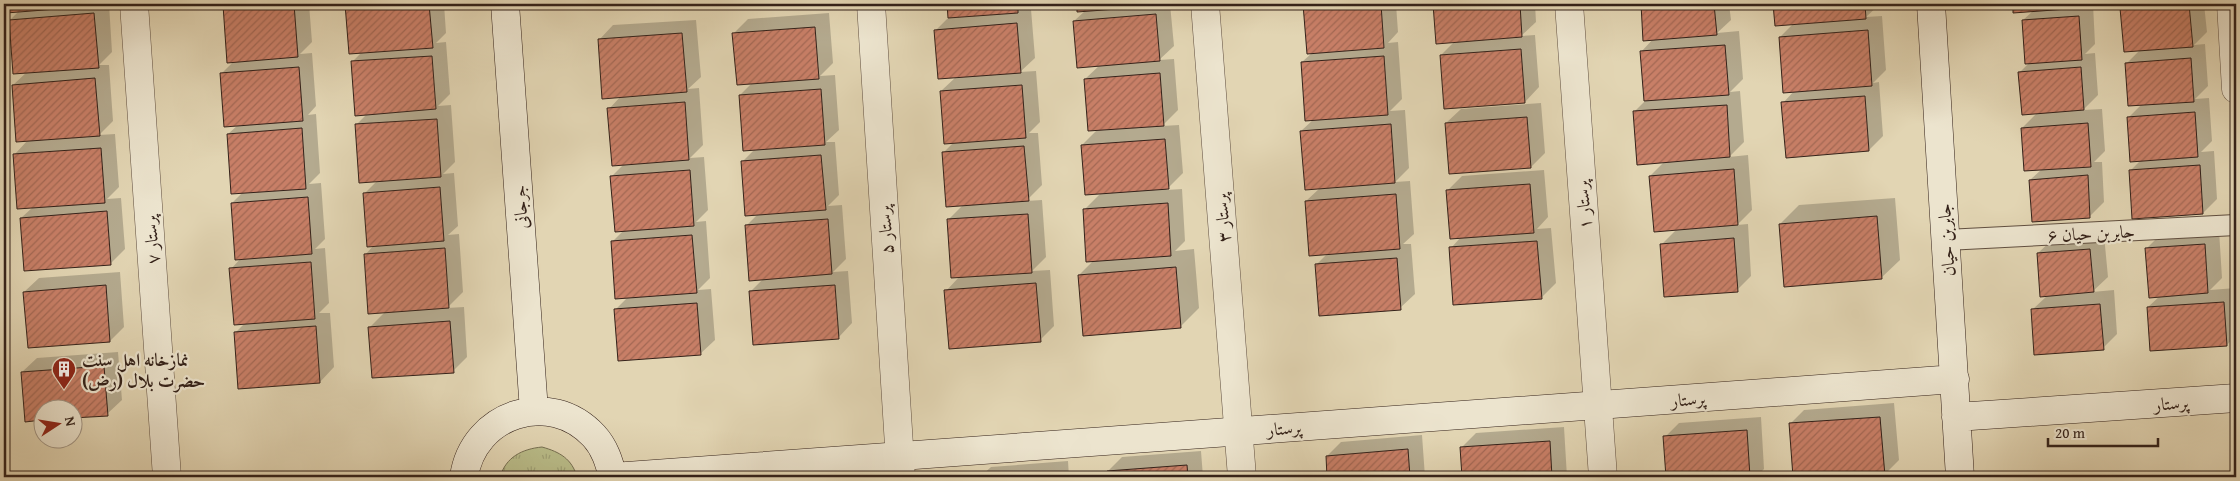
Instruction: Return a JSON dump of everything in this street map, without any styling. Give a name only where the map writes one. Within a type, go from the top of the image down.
[{"type":"street","name":"پرستار ۷","points":[[134,4],[167,477]]},
{"type":"street","name":"جرجانی","points":[[506,4],[534,411]]},
{"type":"street","name":"پرستار ۵","points":[[871,4],[900,467]]},
{"type":"street","name":"پرستار ۳","points":[[1205,4],[1242,477]]},
{"type":"street","name":"پرستار ۱","points":[[1568,4],[1603,477]]},
{"type":"street","name":"جابربن حیان","points":[[1931,4],[1960,477]]},
{"type":"street","points":[[2231,4],[2236,89]]},
{"type":"street","name":"پرستار","points":[[613,477],[900,467],[1238,431],[1954,379]]},
{"type":"street","name":"پرستار","points":[[1956,417],[2236,398]]},
{"type":"street","points":[[464,477],[466,465],[476,444],[491,427],[511,415],[534,411],[557,413],[577,422],[594,436],[607,455],[613,477]]},
{"type":"lane","name":"جابربن حیان ۶","points":[[1946,240],[2236,225]]},
{"type":"green space","points":[[542,447],[564,457],[572,465],[577,477],[500,477],[506,464],[516,455]]},
{"type":"building","points":[[5,4],[95,4],[95,6],[6,13]]},
{"type":"building","points":[[294,4],[298,57],[227,63],[223,5]]},
{"type":"building","points":[[345,4],[429,4],[433,48],[349,54]]},
{"type":"building","points":[[947,4],[1018,4],[1018,13],[948,18]]},
{"type":"building","points":[[1077,4],[1157,4],[1157,6],[1077,12]]},
{"type":"building","points":[[1303,4],[1381,4],[1384,48],[1307,54]]},
{"type":"building","points":[[1433,4],[1520,4],[1522,37],[1436,44]]},
{"type":"building","points":[[1641,4],[1714,4],[1717,35],[1643,41]]},
{"type":"building","points":[[1773,4],[1865,4],[1866,19],[1775,26]]},
{"type":"building","points":[[2013,4],[2081,4],[2081,8],[2013,13]]},
{"type":"building","points":[[2189,4],[2193,47],[2124,52],[2120,8]]},
{"type":"building","points":[[94,13],[99,68],[13,74],[9,20]]},
{"type":"building","points":[[1156,14],[1160,61],[1077,68],[1073,21]]},
{"type":"building","points":[[2079,16],[2082,60],[2025,64],[2022,20]]},
{"type":"building","points":[[1017,23],[1021,73],[938,79],[934,30]]},
{"type":"building","points":[[815,27],[819,79],[737,85],[732,33]]},
{"type":"building","points":[[1868,30],[1872,86],[1783,93],[1779,37]]},
{"type":"building","points":[[682,33],[687,92],[602,99],[598,39]]},
{"type":"building","points":[[1725,45],[1729,95],[1644,101],[1640,51]]},
{"type":"building","points":[[1521,49],[1525,103],[1444,109],[1440,55]]},
{"type":"building","points":[[432,56],[436,109],[355,116],[351,61]]},
{"type":"building","points":[[1384,56],[1388,115],[1305,121],[1301,62]]},
{"type":"building","points":[[2191,58],[2194,102],[2128,106],[2125,63]]},
{"type":"building","points":[[299,67],[303,121],[224,127],[220,73]]},
{"type":"building","points":[[2081,67],[2084,110],[2022,115],[2018,72]]},
{"type":"building","points":[[1160,73],[1164,126],[1088,131],[1084,79]]},
{"type":"building","points":[[95,78],[100,136],[16,142],[12,85]]},
{"type":"building","points":[[1022,85],[1026,138],[944,144],[940,91]]},
{"type":"building","points":[[821,89],[825,145],[743,151],[739,95]]},
{"type":"building","points":[[1865,96],[1869,151],[1786,158],[1781,102]]},
{"type":"building","points":[[685,102],[689,160],[612,166],[607,108]]},
{"type":"building","points":[[1727,105],[1730,157],[1637,165],[1633,111]]},
{"type":"building","points":[[2195,112],[2198,157],[2130,162],[2127,117]]},
{"type":"building","points":[[1527,117],[1531,168],[1449,174],[1445,123]]},
{"type":"building","points":[[437,119],[441,177],[359,183],[355,124]]},
{"type":"building","points":[[2088,123],[2091,167],[2024,171],[2021,128]]},
{"type":"building","points":[[1391,124],[1395,183],[1305,190],[1300,131]]},
{"type":"building","points":[[302,128],[306,189],[231,194],[227,134]]},
{"type":"building","points":[[1165,139],[1169,189],[1085,195],[1081,145]]},
{"type":"building","points":[[1024,146],[1029,201],[946,207],[942,152]]},
{"type":"building","points":[[101,148],[105,203],[17,209],[13,154]]},
{"type":"building","points":[[821,155],[826,210],[745,216],[741,161]]},
{"type":"building","points":[[2200,165],[2203,214],[2132,219],[2129,170]]},
{"type":"building","points":[[1734,169],[1738,225],[1654,232],[1649,176]]},
{"type":"building","points":[[690,170],[694,226],[615,232],[610,176]]},
{"type":"building","points":[[2088,175],[2090,218],[2032,222],[2029,180]]},
{"type":"building","points":[[1530,184],[1534,233],[1450,239],[1446,190]]},
{"type":"building","points":[[440,187],[444,241],[367,247],[363,193]]},
{"type":"building","points":[[1396,194],[1400,249],[1309,256],[1305,201]]},
{"type":"building","points":[[308,197],[312,254],[235,260],[231,203]]},
{"type":"building","points":[[1168,203],[1171,256],[1086,262],[1083,209]]},
{"type":"building","points":[[107,211],[111,265],[24,271],[20,218]]},
{"type":"building","points":[[1028,214],[1032,273],[951,278],[947,219]]},
{"type":"building","points":[[1877,216],[1882,279],[1784,287],[1779,224]]},
{"type":"building","points":[[828,219],[832,274],[749,281],[745,225]]},
{"type":"building","points":[[692,235],[697,293],[615,299],[611,241]]},
{"type":"building","points":[[1734,238],[1738,292],[1664,297],[1660,244]]},
{"type":"building","points":[[1537,241],[1542,299],[1453,305],[1449,247]]},
{"type":"building","points":[[2205,244],[2208,293],[2149,298],[2145,248]]},
{"type":"building","points":[[445,248],[449,308],[368,314],[364,254]]},
{"type":"building","points":[[2090,249],[2094,292],[2040,297],[2037,253]]},
{"type":"building","points":[[1397,258],[1401,310],[1319,316],[1315,264]]},
{"type":"building","points":[[311,262],[315,319],[234,325],[229,268]]},
{"type":"building","points":[[1176,267],[1181,328],[1083,336],[1078,275]]},
{"type":"building","points":[[1036,283],[1041,342],[949,349],[944,290]]},
{"type":"building","points":[[106,285],[110,342],[28,348],[23,292]]},
{"type":"building","points":[[835,285],[839,339],[753,345],[749,291]]},
{"type":"building","points":[[2224,302],[2227,346],[2150,351],[2147,307]]},
{"type":"building","points":[[697,303],[701,355],[618,361],[614,309]]},
{"type":"building","points":[[2100,304],[2104,350],[2034,355],[2031,309]]},
{"type":"building","points":[[450,321],[454,373],[372,378],[368,327]]},
{"type":"building","points":[[316,326],[320,383],[238,389],[234,332]]},
{"type":"building","name":"نمازخانه اهل سنت حضرت بلال (رض)","points":[[104,366],[108,416],[82,417],[82,398],[32,398],[32,421],[25,422],[21,372]]},
{"type":"building","points":[[1880,417],[1885,476],[1793,477],[1789,423]]},
{"type":"building","points":[[1747,430],[1750,477],[1666,477],[1663,436]]},
{"type":"building","points":[[1550,441],[1552,477],[1462,477],[1460,447]]},
{"type":"building","points":[[1408,449],[1410,477],[1327,477],[1326,456]]},
{"type":"building","points":[[1187,465],[1188,477],[1107,477],[1107,471]]},
{"type":"building","points":[[1054,475],[1054,477],[1019,477]]},
{"type":"place","name":"نمازخانه اهل سنت حضرت بلال (رض)","points":[[64,390]]}]
